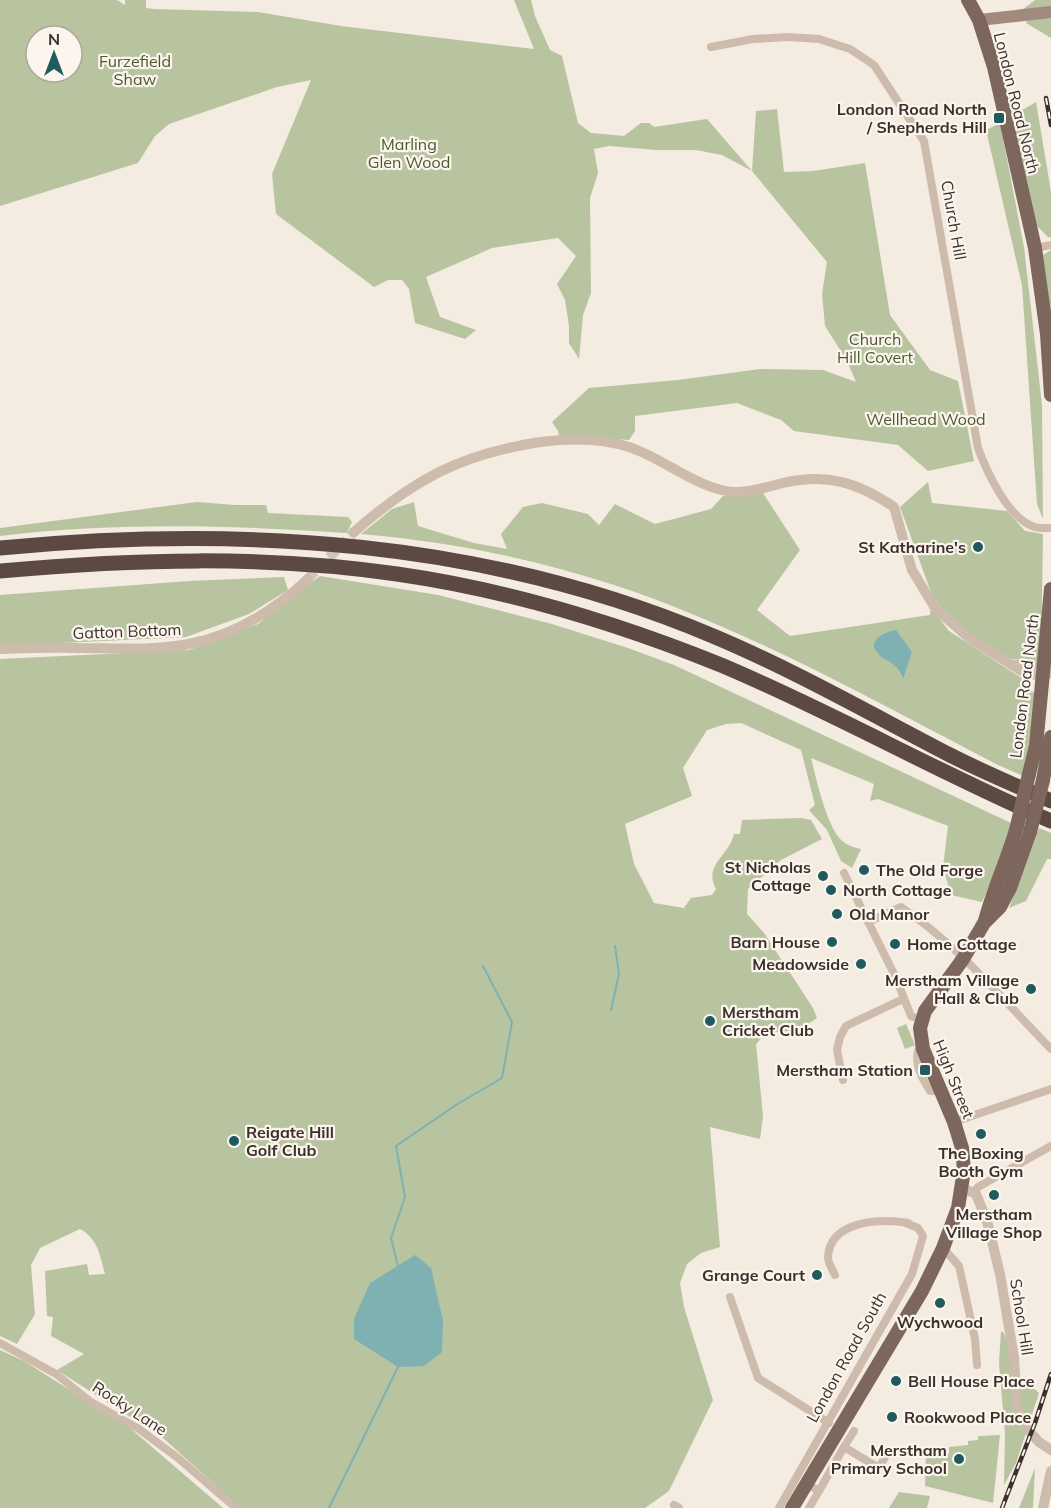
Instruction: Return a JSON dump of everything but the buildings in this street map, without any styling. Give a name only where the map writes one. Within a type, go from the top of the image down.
[{"type":"highway","points":[[0,548],[70,542],[156,539],[300,541],[416,553],[528,575],[602,595],[710,635],[816,684],[960,760],[1051,801]]},
{"type":"highway","points":[[0,571],[154,562],[286,563],[398,574],[509,596],[618,627],[724,667],[1051,821]]},
{"type":"main road","name":"London Road North","points":[[968,0],[979,20],[994,67],[1044,246],[1051,395]]},
{"type":"main road","points":[[979,20],[1051,12]]},
{"type":"main road","name":"London Road North","points":[[984,923],[989,903],[1010,850],[1036,746],[1044,705],[1051,589]]},
{"type":"main road","name":"London Road North","points":[[963,959],[984,923],[1000,907],[1011,888],[1030,832],[1051,737]]},
{"type":"main road","points":[[921,1020],[925,1011],[963,959]]},
{"type":"main road","name":"High Street","points":[[921,1020],[921,1041],[954,1122],[968,1190]]},
{"type":"main road","name":"London Road South","points":[[792,1508],[813,1488],[810,1466],[922,1291],[968,1190]]},
{"type":"street","name":"Church Hill","points":[[711,47],[753,39],[788,37],[819,39],[850,49],[874,65],[924,141],[978,448],[986,470],[1013,511],[1024,522],[1034,528],[1051,528]]},
{"type":"street","points":[[354,532],[391,500],[442,469],[498,450],[560,440],[591,440],[630,447],[702,483],[731,492],[801,480],[839,481],[851,484],[894,507],[912,570],[935,608],[969,638],[1026,674],[1044,705]]},
{"type":"street","name":"Gatton Bottom","points":[[0,649],[149,648],[207,640],[244,626],[277,606],[308,579]]},
{"type":"street","points":[[1013,665],[1047,670]]},
{"type":"street","points":[[1026,674],[1047,670]]},
{"type":"street","points":[[844,873],[896,978],[911,1016],[921,1020]]},
{"type":"street","points":[[868,922],[901,907],[920,920],[963,959],[1051,1049]]},
{"type":"street","points":[[843,1080],[837,1050],[840,1036],[846,1026],[903,999]]},
{"type":"street","points":[[954,1122],[1051,1089]]},
{"type":"street","points":[[968,1190],[978,1187],[1050,1148]]},
{"type":"street","name":"School Hill","points":[[968,1190],[978,1197],[987,1221],[1000,1274],[1014,1357],[1017,1410],[1027,1429],[1039,1442],[1051,1450]]},
{"type":"street","name":"London Road South","points":[[779,1508],[810,1466],[829,1423],[912,1274],[923,1236],[918,1228],[908,1223],[891,1220],[857,1223],[833,1241],[828,1258],[835,1275]]},
{"type":"street","points":[[943,1248],[959,1266],[975,1339],[977,1365]]},
{"type":"street","points":[[730,1297],[758,1378],[829,1423]]},
{"type":"street","name":"Rocky Lane","points":[[0,1343],[56,1374],[91,1402],[139,1429],[178,1458],[236,1508]]},
{"type":"street","points":[[813,1488],[854,1431]]},
{"type":"street","points":[[844,1447],[879,1468],[889,1450]]},
{"type":"street","points":[[1043,1508],[1051,1471]]},
{"type":"street","name":"London Road South","points":[[809,1508],[813,1488]]},
{"type":"green space","points":[[0,0],[117,0],[125,5],[125,0],[146,0],[146,8],[258,12],[341,26],[534,49],[514,0],[531,0],[535,16],[550,50],[562,56],[578,123],[591,133],[624,136],[641,123],[649,123],[654,127],[707,119],[752,171],[722,155],[696,150],[656,150],[609,146],[594,149],[598,173],[590,198],[591,293],[583,315],[579,359],[569,343],[565,300],[557,284],[576,256],[558,238],[492,248],[426,277],[440,317],[476,330],[465,339],[415,323],[409,289],[402,280],[388,280],[374,287],[276,214],[272,174],[311,80],[277,87],[169,124],[155,136],[138,163],[0,206]]},
{"type":"green space","points":[[1035,0],[1051,0],[1051,7],[1022,10]]},
{"type":"green space","points":[[1051,17],[1051,38],[1026,23],[1027,18]]},
{"type":"green space","points":[[1036,102],[1051,192],[1051,238],[1036,225],[1012,116]]},
{"type":"green space","points":[[777,109],[784,172],[813,171],[865,163],[890,315],[930,370],[958,381],[974,461],[928,471],[898,445],[794,431],[781,420],[737,403],[635,416],[635,431],[629,440],[577,436],[560,440],[558,431],[552,422],[589,388],[678,380],[760,369],[823,370],[856,382],[847,361],[825,326],[822,294],[827,262],[752,171],[756,111]]},
{"type":"green space","points":[[1000,123],[1024,247],[1042,405],[1043,519],[1037,504],[1022,285],[986,130]]},
{"type":"green space","points":[[1051,250],[1051,317],[1043,255]]},
{"type":"green space","points":[[928,482],[932,503],[1007,511],[1025,531],[1043,534],[1041,661],[1011,659],[954,625],[932,595],[900,507]]},
{"type":"green space","points":[[763,493],[800,550],[757,610],[790,636],[930,615],[931,607],[949,631],[1020,677],[1036,696],[1031,742],[1023,776],[779,652],[663,602],[579,574],[492,553],[361,534],[392,509],[414,502],[418,526],[474,543],[507,549],[501,534],[523,507],[542,503],[588,514],[599,525],[615,504],[655,524],[711,509],[723,496]],"holes":[[[912,652],[902,678],[895,666],[877,653]]]},
{"type":"green space","points":[[197,502],[266,505],[268,513],[348,517],[352,522],[347,533],[173,526],[86,528],[0,536],[0,528]]},
{"type":"green space","name":"Reigate Hill Golf Club","points":[[320,576],[438,595],[552,624],[628,648],[674,665],[1011,823],[999,863],[982,902],[951,895],[943,867],[948,826],[878,799],[870,801],[874,784],[811,758],[821,798],[839,838],[861,849],[852,868],[841,861],[827,830],[809,810],[815,805],[801,750],[741,723],[726,724],[707,730],[683,768],[692,796],[625,824],[634,864],[654,903],[684,908],[691,898],[712,895],[716,889],[713,881],[715,867],[734,834],[740,834],[742,820],[801,818],[811,820],[822,839],[781,860],[748,889],[747,914],[764,933],[813,1008],[817,1018],[808,1024],[808,1027],[800,1030],[766,1033],[756,1044],[763,1116],[760,1139],[710,1127],[720,1247],[701,1253],[687,1264],[680,1283],[684,1307],[713,1400],[669,1491],[645,1508],[241,1508],[163,1438],[57,1370],[84,1354],[51,1336],[53,1317],[47,1316],[45,1271],[87,1264],[89,1275],[105,1274],[95,1243],[80,1229],[40,1248],[31,1265],[35,1314],[17,1344],[0,1336],[0,659],[189,650],[258,624]]},
{"type":"green space","points":[[284,577],[288,590],[249,614],[186,637],[0,646],[0,595],[189,581]]},
{"type":"green space","points":[[1039,828],[1051,833],[1051,859],[1047,859],[1026,901],[1009,908]]},
{"type":"green space","points":[[906,1024],[915,1045],[905,1049],[897,1028]]},
{"type":"green space","points":[[1001,1331],[1004,1333],[1018,1375],[1039,1393],[1016,1463],[1004,1485],[1005,1433],[999,1363]]},
{"type":"green space","points":[[0,1350],[24,1361],[130,1428],[223,1508],[0,1508]]},
{"type":"green space","points":[[1000,1435],[993,1503],[925,1486],[926,1453],[949,1453],[949,1447],[968,1445],[968,1441],[978,1440],[978,1436]]},
{"type":"green space","points":[[1035,1468],[1033,1508],[1019,1508]]},
{"type":"green space","points":[[899,1492],[930,1496],[927,1508],[889,1508]]},
{"type":"water","points":[[896,630],[912,652],[903,679],[896,667],[879,654],[874,647],[876,639]]},
{"type":"water","points":[[415,1255],[431,1268],[443,1321],[442,1352],[424,1366],[398,1367],[354,1339],[354,1319],[370,1283]]},
{"type":"waterway","points":[[611,1010],[619,974],[615,946]]},
{"type":"waterway","points":[[398,1266],[391,1238],[405,1197],[396,1146],[456,1105],[502,1078],[512,1022],[483,966]]},
{"type":"waterway","points":[[329,1508],[398,1367]]},
{"type":"tunnel","points":[[308,579],[354,532]]},
{"type":"railway","points":[[1046,98],[1051,125]]},
{"type":"railway","points":[[1002,1508],[1035,1423],[1051,1374]]},
{"type":"place","name":"London Road North / Shepherds Hill","points":[[999,118]]},
{"type":"place","name":"St Katharine's","points":[[978,547]]},
{"type":"place","name":"The Old Forge","points":[[864,870]]},
{"type":"place","name":"St Nicholas Cottage","points":[[823,876]]},
{"type":"place","name":"North Cottage","points":[[831,890]]},
{"type":"place","name":"Old Manor","points":[[837,914]]},
{"type":"place","name":"Barn House","points":[[832,942]]},
{"type":"place","name":"Home Cottage","points":[[895,944]]},
{"type":"place","name":"Meadowside","points":[[861,964]]},
{"type":"place","name":"Merstham Village Hall & Club","points":[[1031,989]]},
{"type":"place","name":"Merstham Cricket Club","points":[[710,1021]]},
{"type":"place","name":"Merstham Station","points":[[925,1070]]},
{"type":"place","name":"The Boxing Booth Gym","points":[[981,1134]]},
{"type":"place","name":"Reigate Hill Golf Club","points":[[234,1141]]},
{"type":"place","name":"Merstham Village Shop","points":[[994,1195]]},
{"type":"place","name":"Grange Court","points":[[817,1275]]},
{"type":"place","name":"Wychwood","points":[[940,1303]]},
{"type":"place","name":"Bell House Place","points":[[896,1381]]},
{"type":"place","name":"Rookwood Place","points":[[892,1417]]},
{"type":"place","name":"Merstham Primary School","points":[[959,1459]]},
{"type":"park label","name":"Furzefield Shaw","points":[[135,70]]},
{"type":"park label","name":"Marling Glen Wood","points":[[409,153]]},
{"type":"park label","name":"Church Hill Covert","points":[[875,348]]},
{"type":"park label","name":"Wellhead Wood","points":[[926,419]]}]
